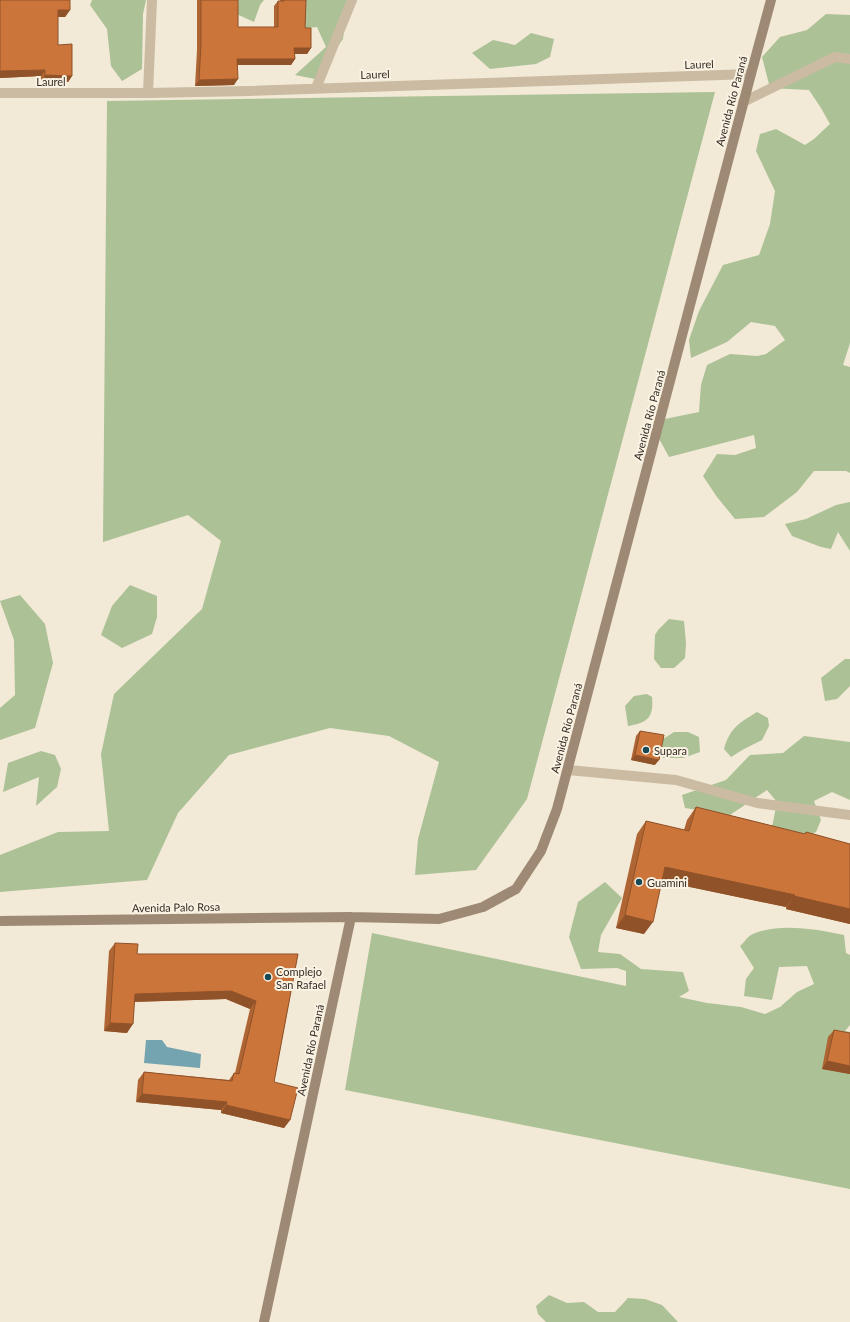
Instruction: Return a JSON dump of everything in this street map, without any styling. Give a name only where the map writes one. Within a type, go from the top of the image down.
[{"type":"main road","name":"Avenida Río Paraná","points":[[264,1322],[351,917],[438,919],[483,907],[516,889],[541,851],[558,809],[771,0]]},
{"type":"main road","name":"Avenida Palo Rosa","points":[[0,922],[351,917]]},
{"type":"street","points":[[148,93],[152,0]]},
{"type":"street","points":[[316,88],[352,0]]},
{"type":"street","points":[[743,102],[835,57],[850,59]]},
{"type":"street","name":"Laurel","points":[[0,93],[249,91],[751,74]]},
{"type":"street","points":[[568,770],[676,780],[757,802],[850,815]]},
{"type":"green space","points":[[92,0],[146,0],[143,14],[142,69],[122,81],[111,66],[107,29],[90,5]]},
{"type":"green space","points":[[235,0],[264,0],[260,5],[254,22],[230,11]]},
{"type":"green space","points":[[299,0],[351,0],[345,20],[343,39],[315,79],[295,75],[326,47],[317,27],[299,29]]},
{"type":"green space","points":[[826,14],[850,15],[850,343],[843,365],[850,367],[850,473],[846,471],[814,471],[797,492],[764,517],[735,519],[717,497],[703,476],[717,454],[735,455],[756,448],[754,435],[669,457],[656,433],[660,420],[699,412],[701,385],[707,365],[730,354],[757,356],[766,354],[785,340],[775,326],[751,322],[727,342],[691,358],[689,340],[699,311],[723,265],[759,255],[770,224],[775,191],[756,151],[760,134],[776,129],[805,145],[830,124],[809,90],[770,88],[762,57],[780,37],[807,30]]},
{"type":"green space","points":[[531,33],[554,39],[550,57],[536,64],[490,69],[472,53],[493,40],[515,45]]},
{"type":"green space","points":[[715,92],[527,799],[476,870],[415,875],[418,839],[439,762],[389,736],[330,728],[229,755],[178,813],[147,880],[0,892],[0,855],[58,832],[109,831],[101,754],[114,694],[202,609],[221,541],[188,515],[103,542],[107,101]]},
{"type":"green space","points":[[850,502],[850,551],[838,532],[831,549],[821,547],[792,536],[785,524],[806,519],[836,505]]},
{"type":"green space","points":[[130,585],[157,596],[157,617],[152,634],[122,648],[101,635],[112,606]]},
{"type":"green space","points":[[20,595],[45,624],[53,663],[35,728],[0,740],[0,708],[15,695],[14,640],[0,601]]},
{"type":"green space","points":[[669,619],[684,621],[686,643],[685,658],[674,668],[661,668],[654,659],[655,635]]},
{"type":"green space","points":[[845,659],[850,659],[850,686],[837,699],[825,701],[821,678]]},
{"type":"green space","points":[[647,694],[652,697],[652,710],[650,715],[640,723],[628,726],[625,706],[634,696]]},
{"type":"green space","points":[[757,712],[768,718],[769,726],[762,740],[731,757],[724,749],[729,736],[740,723]]},
{"type":"green space","points":[[674,732],[688,732],[699,737],[700,752],[683,758],[663,758],[660,741]]},
{"type":"green space","points":[[804,736],[850,742],[850,800],[832,792],[814,801],[821,820],[816,832],[803,838],[772,827],[777,802],[767,790],[730,815],[685,808],[682,795],[726,780],[750,755],[783,753]]},
{"type":"green space","points":[[41,751],[55,755],[61,769],[57,787],[36,806],[39,777],[3,792],[8,763]]},
{"type":"green space","points":[[605,882],[622,898],[601,935],[598,952],[620,954],[641,969],[683,972],[689,991],[679,997],[707,1003],[741,1007],[765,1014],[780,1007],[797,992],[814,984],[807,966],[779,967],[772,1000],[744,996],[746,979],[754,968],[740,946],[748,937],[761,931],[785,928],[810,929],[844,935],[846,953],[850,955],[850,1025],[845,1031],[850,1032],[850,1189],[345,1090],[372,933],[626,986],[626,971],[617,968],[581,969],[569,937],[578,902]]},
{"type":"green space","points":[[549,1295],[567,1303],[584,1302],[598,1312],[615,1312],[628,1298],[645,1299],[662,1305],[678,1322],[546,1322],[538,1314],[536,1306]]},
{"type":"water","points":[[146,1040],[162,1040],[167,1047],[201,1054],[200,1068],[144,1063]]},
{"type":"building","points":[[0,0],[70,0],[70,10],[58,10],[58,45],[72,44],[72,76],[45,75],[45,70],[0,71]]},
{"type":"building","points":[[201,0],[238,0],[238,27],[278,27],[278,1],[306,0],[305,28],[311,28],[311,48],[294,48],[295,59],[237,59],[238,79],[199,80]]},
{"type":"building","points":[[640,731],[664,735],[659,760],[635,755]]},
{"type":"building","points":[[696,807],[805,834],[806,832],[850,844],[850,909],[794,896],[795,895],[665,867],[653,922],[625,915],[646,821],[689,831]]},
{"type":"building","points":[[115,943],[138,944],[137,954],[298,954],[274,1082],[298,1088],[290,1120],[226,1105],[227,1102],[142,1094],[144,1072],[232,1081],[234,1073],[239,1074],[256,1001],[231,991],[135,994],[133,1024],[110,1023]]},
{"type":"building","points":[[834,1030],[850,1033],[850,1066],[827,1061]]},
{"type":"place","name":"Supara","points":[[646,750]]},
{"type":"place","name":"Guamini","points":[[639,882]]},
{"type":"place","name":"Complejo San Rafael","points":[[268,977]]}]
